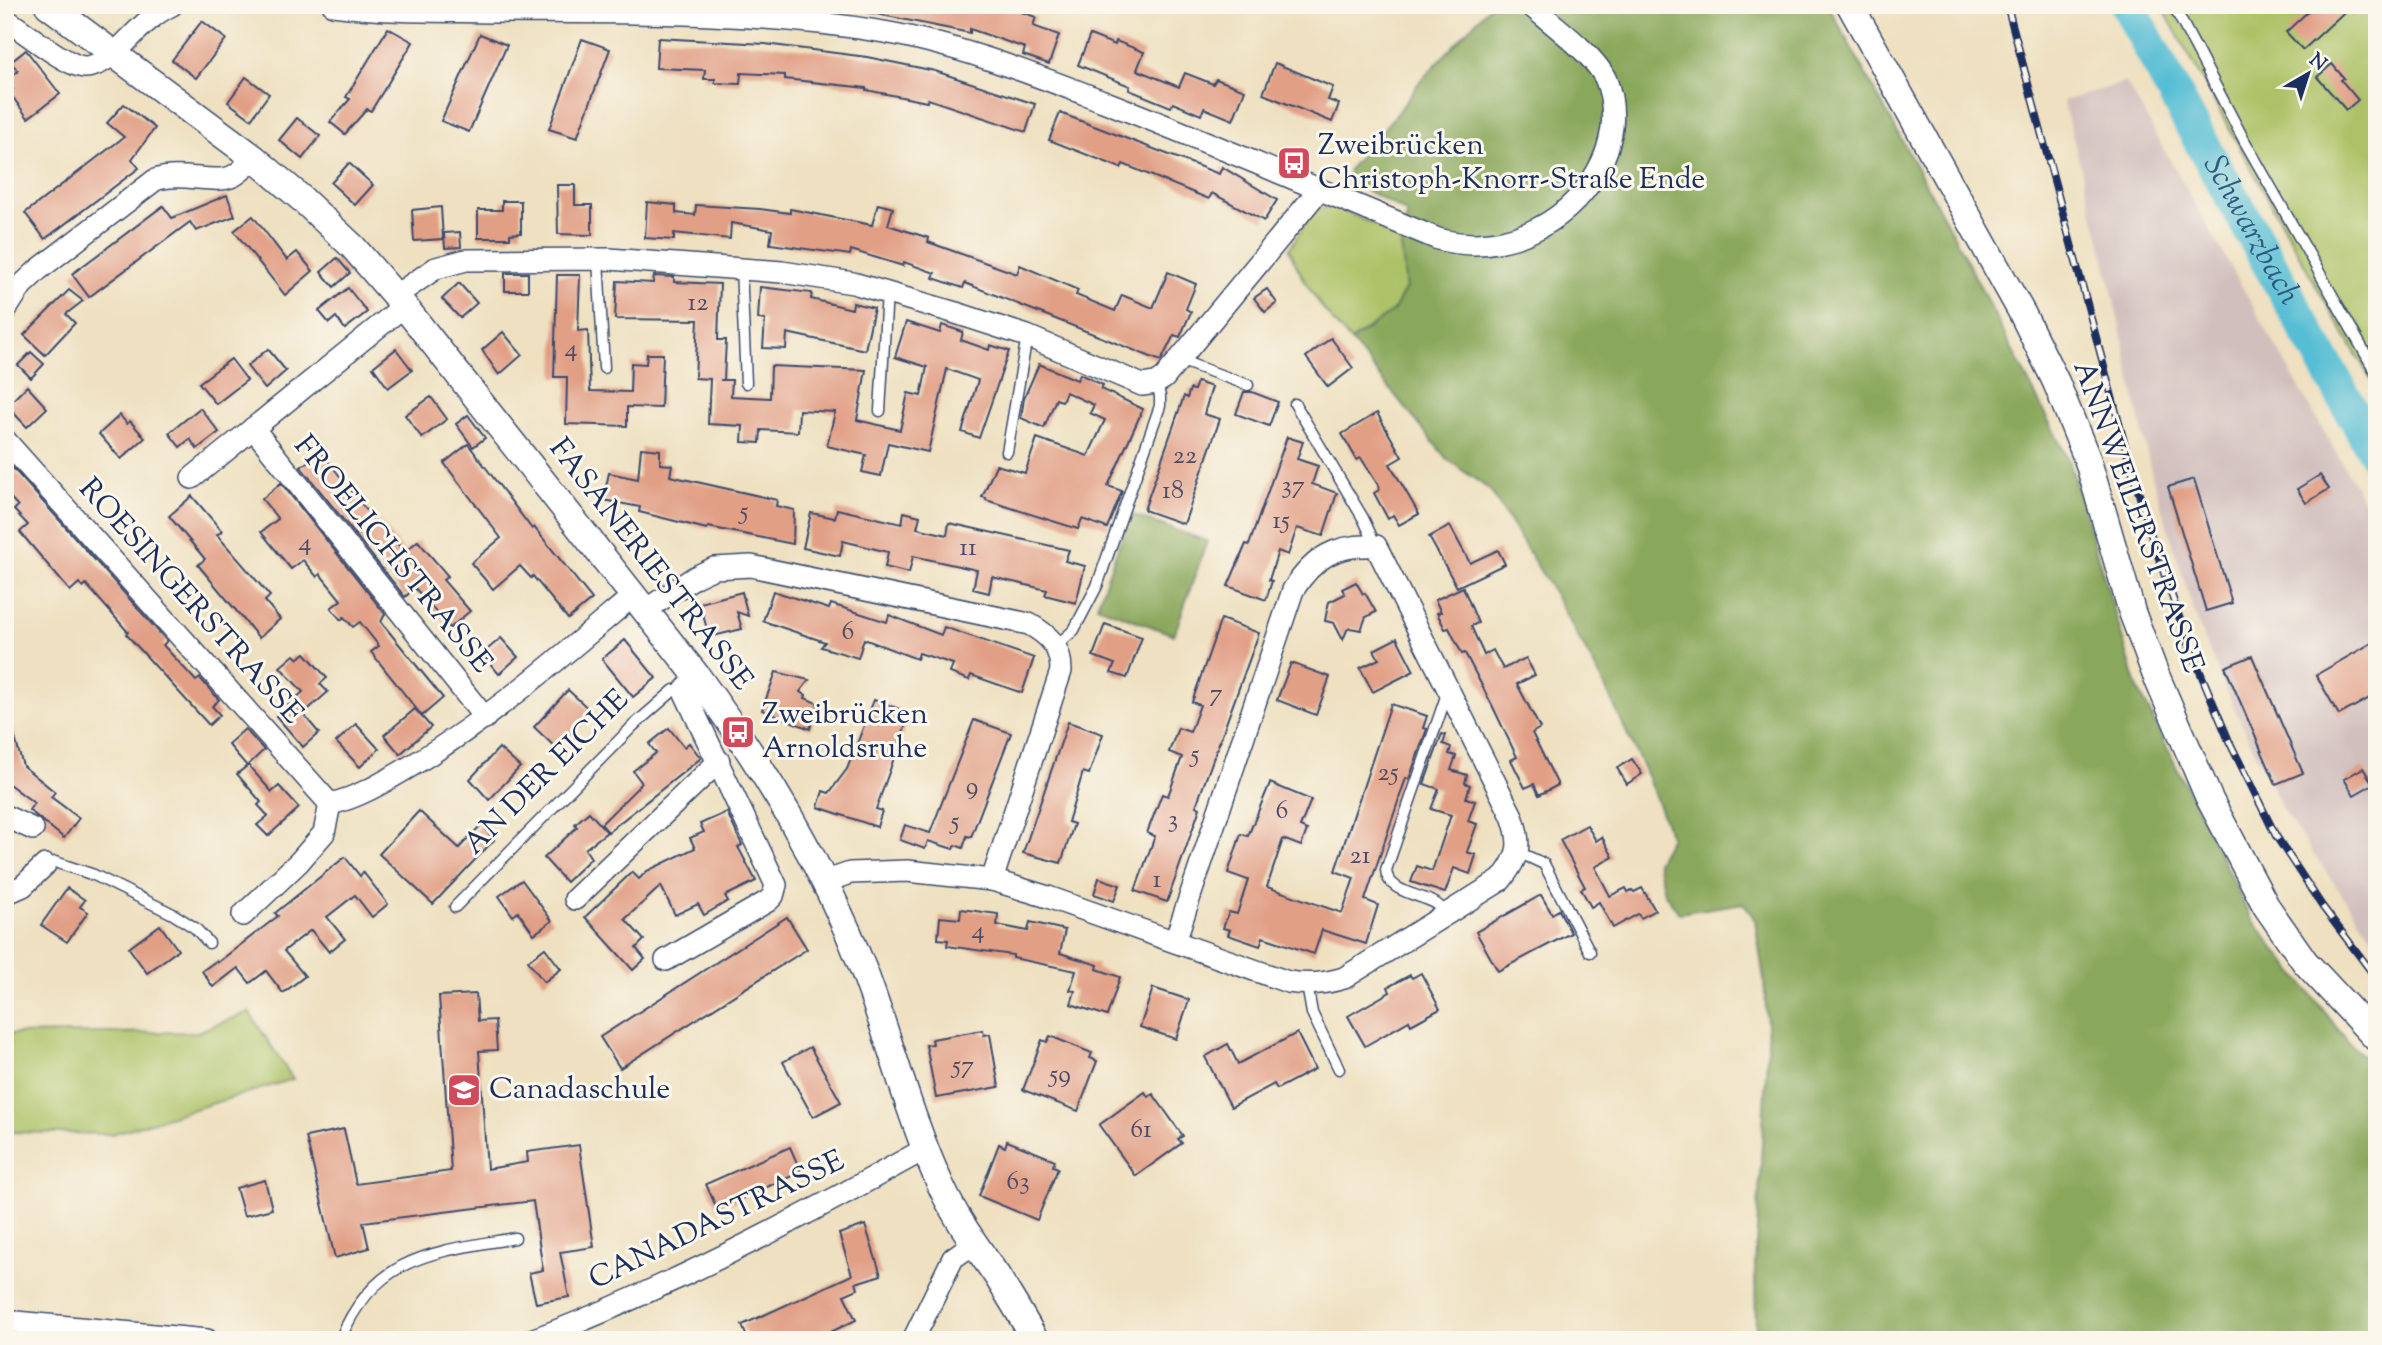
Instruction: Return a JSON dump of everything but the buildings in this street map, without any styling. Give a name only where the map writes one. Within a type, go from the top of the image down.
[{"type":"street","name":"FASANERIESTRASSE","points":[[48,5],[254,158],[353,247],[400,301],[638,603],[691,684],[738,732],[773,786],[824,882],[864,971],[941,1188],[973,1244],[997,1276],[1035,1340]]},
{"type":"street","points":[[5,19],[68,61],[84,67],[101,63],[114,54],[146,21],[172,5]]},
{"type":"street","points":[[332,5],[740,17],[817,22],[885,32],[936,43],[1069,88],[1456,244],[1498,243],[1546,225],[1567,210],[1587,189],[1606,157],[1613,128],[1612,104],[1605,78],[1585,53],[1530,5]]},
{"type":"street","name":"ANNWEILERSTRASSE","points":[[1850,5],[2022,313],[2056,382],[2088,461],[2137,624],[2210,798],[2266,906],[2305,962],[2377,1039]]},
{"type":"street","points":[[5,310],[22,285],[38,270],[155,180],[183,175],[231,178],[254,158]]},
{"type":"street","points":[[192,478],[436,268],[466,260],[598,259],[741,268],[815,276],[887,292],[1027,336],[1142,385],[1156,383],[1164,379],[1319,190]]},
{"type":"street","name":"FROELICHSTRASSE","points":[[253,428],[485,718]]},
{"type":"street","name":"ROESINGERSTRASSE","points":[[5,440],[330,804]]},
{"type":"street","points":[[824,882],[850,873],[907,871],[992,880],[1048,897],[1289,982],[1307,985],[1344,978],[1448,915],[1501,880],[1518,852],[1519,836],[1512,816],[1376,546],[1341,548],[1320,558],[1304,573],[1293,590],[1175,941]]},
{"type":"street","points":[[243,915],[299,862],[324,833],[330,804],[347,800],[373,788],[485,718],[638,603],[714,568],[751,566],[1029,624],[1042,631],[1056,646],[1061,660],[1061,671],[992,880]]},
{"type":"street","points":[[666,960],[768,901],[776,891],[776,885],[719,761],[691,684]]},
{"type":"street","points":[[575,899],[719,761]]},
{"type":"street","points":[[5,816],[33,829]]},
{"type":"street","points":[[5,894],[23,886],[45,865]]},
{"type":"street","name":"CANADASTRASSE","points":[[532,1340],[647,1292],[725,1255],[838,1198],[925,1149]]},
{"type":"street","points":[[913,1340],[953,1258],[973,1244]]},
{"type":"street","points":[[5,1321],[208,1340]]},
{"type":"lane","points":[[2173,5],[2244,140],[2377,374]]},
{"type":"lane","points":[[598,259],[604,368]]},
{"type":"lane","points":[[741,268],[746,383]]},
{"type":"lane","points":[[880,411],[887,292]]},
{"type":"lane","points":[[1007,452],[1027,336]]},
{"type":"lane","points":[[1179,360],[1248,385]]},
{"type":"lane","points":[[1056,646],[1074,630],[1097,586],[1160,406],[1156,383]]},
{"type":"lane","points":[[1295,404],[1363,518],[1376,546]]},
{"type":"lane","name":"AN DER EICHE","points":[[455,907],[634,726],[674,690],[691,684]]},
{"type":"lane","points":[[1448,690],[1386,876],[1392,884],[1437,904],[1448,915]]},
{"type":"lane","points":[[1518,852],[1544,864],[1590,952]]},
{"type":"lane","points":[[45,865],[55,862],[94,875],[173,914],[195,928],[209,943]]},
{"type":"lane","points":[[1307,985],[1312,1013],[1339,1069]]},
{"type":"lane","points":[[340,1340],[360,1302],[382,1277],[417,1258],[515,1238]]},
{"type":"shaded area","points":[[2126,82],[2377,525],[2377,944],[2284,812],[2235,710],[2196,619],[2152,476],[2105,259],[2063,101]]},
{"type":"green space","points":[[1491,5],[1828,5],[1955,238],[2069,461],[2137,687],[2251,918],[2349,1043],[2377,1069],[2377,1340],[1756,1340],[1755,1265],[1768,1041],[1764,979],[1755,920],[1744,903],[1679,913],[1664,892],[1657,862],[1671,837],[1648,778],[1602,680],[1551,588],[1490,490],[1447,459],[1351,341],[1394,310],[1406,288],[1400,235],[1407,218],[1406,212],[1348,180],[1349,169],[1399,111],[1418,84]]},
{"type":"green space","points":[[2161,5],[2377,5],[2377,389],[2327,305]]},
{"type":"green space","points":[[1332,207],[1400,235],[1406,288],[1394,310],[1351,341],[1332,321],[1316,298],[1289,249],[1315,209]]},
{"type":"green space","points":[[1130,514],[1207,541],[1174,635],[1097,606]]},
{"type":"green space","points":[[249,1012],[293,1079],[112,1134],[5,1132],[5,1034],[197,1032]]},
{"type":"waterway","name":"Schwarzbach","points":[[2128,5],[2186,115],[2377,456]]},
{"type":"railway","points":[[2007,5],[2126,449],[2151,535],[2188,643],[2229,741],[2276,836],[2322,906],[2377,979]]},
{"type":"place","name":"Zweibrücken Christoph-Knorr-Straße Ende","points":[[1294,163]]},
{"type":"place","name":"Zweibrücken Arnoldsruhe","points":[[738,732]]},
{"type":"place","name":"Canadaschule","points":[[464,1090]]}]
